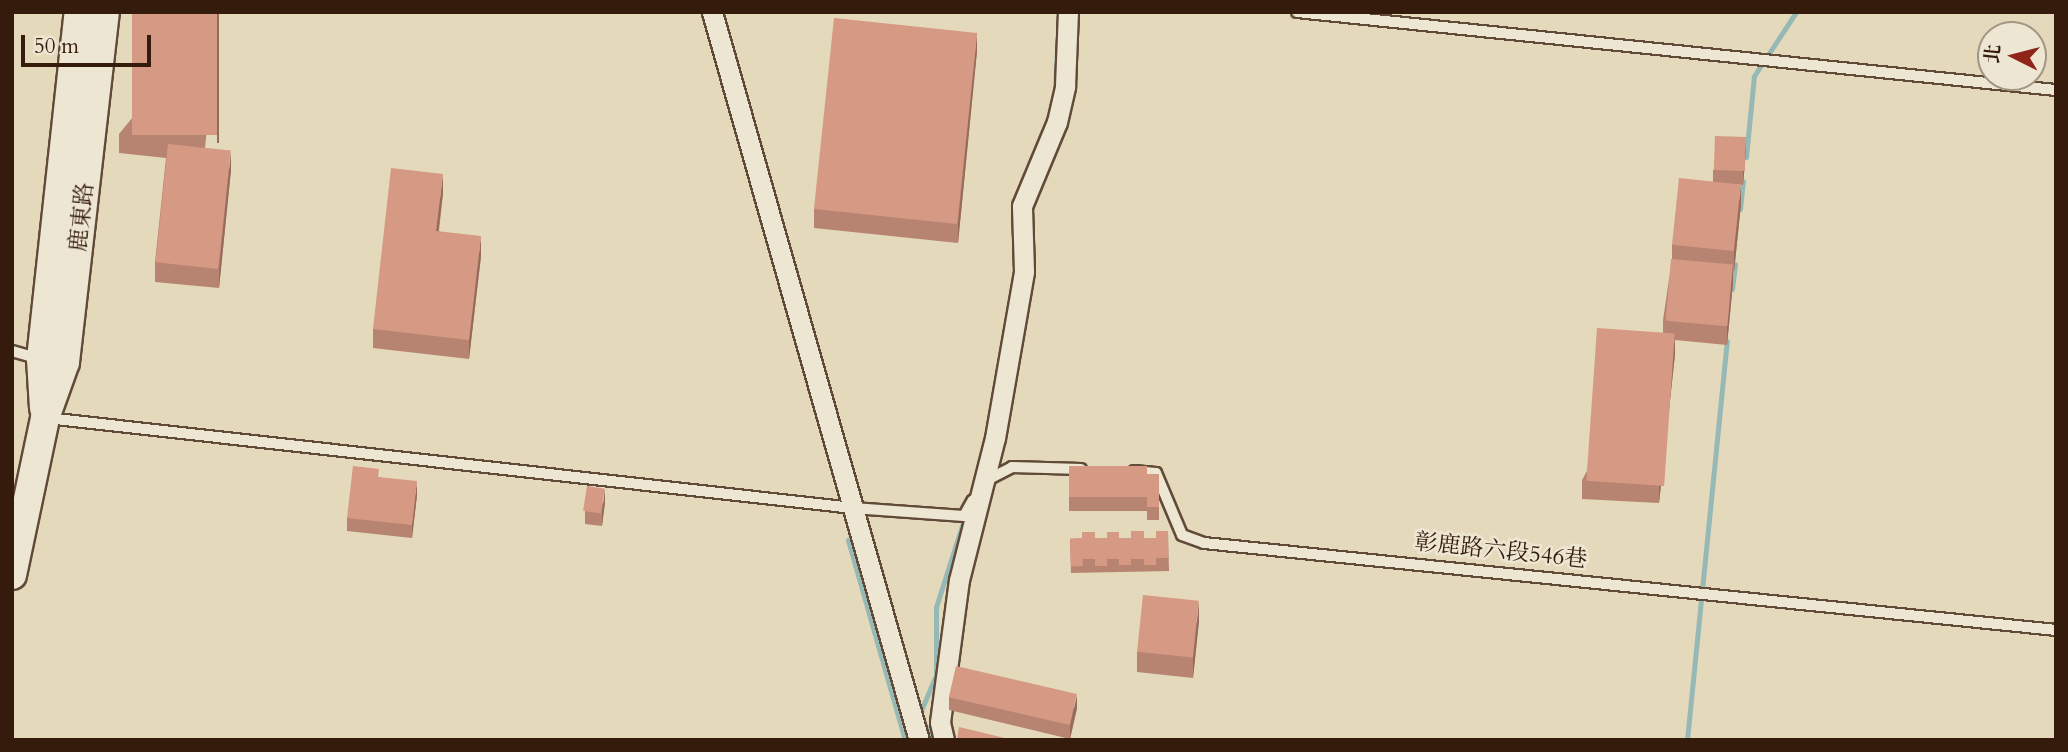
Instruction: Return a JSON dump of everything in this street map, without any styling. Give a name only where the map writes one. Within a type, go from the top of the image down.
[{"type":"street","name":"鹿東路","points":[[44,418],[41,359],[79,12]]},
{"type":"street","name":"鹿東路","points":[[12,575],[44,418],[65,362],[105,12]]},
{"type":"street","points":[[712,12],[919,740]]},
{"type":"street","points":[[944,740],[940,722],[959,580],[986,479],[1024,271],[1022,206],[1057,122],[1065,86],[1068,12]]},
{"type":"lane","points":[[1297,12],[2056,90]]},
{"type":"lane","points":[[12,351],[41,359]]},
{"type":"lane","points":[[44,418],[853,508],[964,516],[986,479],[1013,467],[1090,469]]},
{"type":"lane","name":"彰鹿路六段546巷","points":[[1116,470],[1156,473],[1182,536],[1204,543],[2056,630]]},
{"type":"building","points":[[132,12],[217,12],[217,135],[132,135]]},
{"type":"building","points":[[834,18],[977,33],[957,224],[814,209]]},
{"type":"building","points":[[1715,136],[1746,137],[1745,171],[1714,170]]},
{"type":"building","points":[[168,144],[231,151],[218,269],[156,262]]},
{"type":"building","points":[[391,168],[443,174],[436,231],[481,236],[469,340],[373,329]]},
{"type":"building","points":[[1679,178],[1741,184],[1734,251],[1672,245]]},
{"type":"building","points":[[1671,259],[1733,264],[1727,326],[1666,321]]},
{"type":"building","points":[[1597,328],[1675,333],[1664,486],[1586,481]]},
{"type":"building","points":[[353,466],[379,469],[378,477],[417,481],[412,525],[347,518]]},
{"type":"building","points":[[1069,466],[1147,466],[1147,474],[1159,474],[1159,507],[1147,507],[1147,497],[1069,497]]},
{"type":"building","points":[[587,486],[605,489],[601,514],[583,511]]},
{"type":"building","points":[[1131,531],[1144,531],[1144,559],[1131,559]]},
{"type":"building","points":[[1156,531],[1168,531],[1168,558],[1156,558]]},
{"type":"building","points":[[1082,532],[1095,532],[1095,559],[1082,559]]},
{"type":"building","points":[[1107,532],[1119,532],[1119,559],[1107,559]]},
{"type":"building","points":[[1070,538],[1082,538],[1083,566],[1071,566]]},
{"type":"building","points":[[1095,538],[1107,538],[1107,566],[1095,566]]},
{"type":"building","points":[[1119,538],[1131,538],[1131,565],[1119,565]]},
{"type":"building","points":[[1144,538],[1156,538],[1156,565],[1144,565]]},
{"type":"building","points":[[1143,595],[1199,601],[1193,658],[1137,652]]},
{"type":"building","points":[[956,666],[1077,694],[1070,725],[949,697]]},
{"type":"building","points":[[959,727],[1013,740],[957,740]]},
{"type":"waterway","points":[[1055,89],[1059,12]]},
{"type":"waterway","points":[[1746,157],[1754,76],[1796,12]]},
{"type":"waterway","points":[[1740,209],[1743,181]]},
{"type":"waterway","points":[[1732,289],[1735,264]]},
{"type":"waterway","points":[[1687,740],[1727,341]]},
{"type":"waterway","points":[[931,740],[920,713],[936,675],[936,607],[965,516]]},
{"type":"waterway","points":[[848,540],[905,740]]}]
